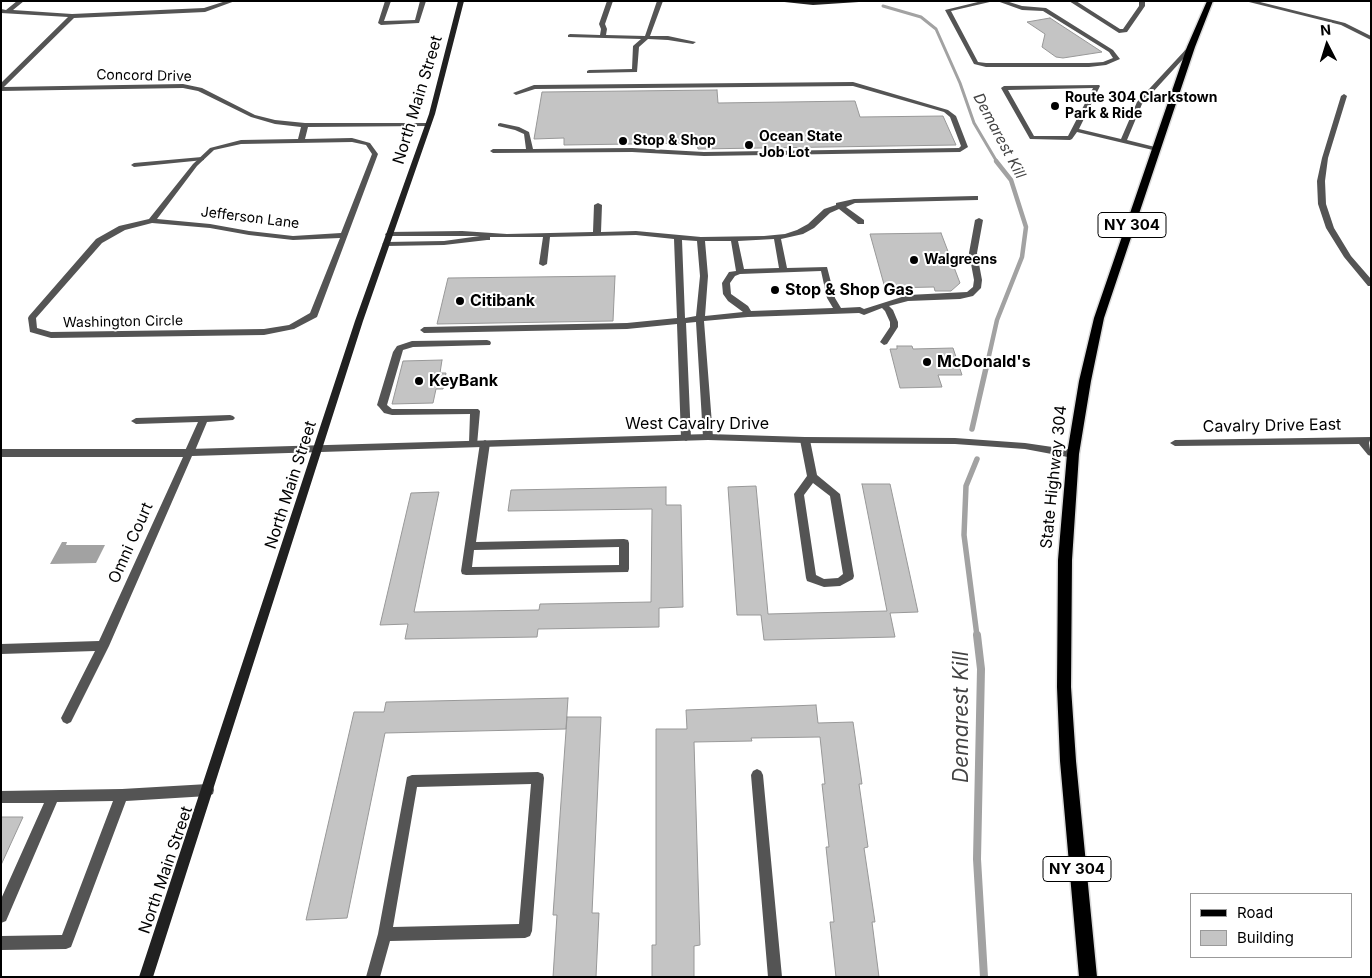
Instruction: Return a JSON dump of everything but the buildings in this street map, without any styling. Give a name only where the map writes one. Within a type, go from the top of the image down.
[{"type":"main road","name":"State Highway 304","points":[[1088,977],[1069,771],[1064,686],[1064,560],[1074,454],[1085,381],[1100,318],[1191,47],[1210,1]]},
{"type":"street","points":[[8,11],[21,1]]},
{"type":"street","points":[[1,11],[72,16],[206,10],[232,1]]},
{"type":"street","points":[[388,1],[381,23],[417,22],[423,1]]},
{"type":"street","name":"North Main Street","points":[[146,977],[388,239],[442,82],[461,1]]},
{"type":"street","points":[[603,37],[604,29],[602,24],[610,1]]},
{"type":"street","points":[[589,72],[635,71],[636,46],[647,37],[660,1]]},
{"type":"street","points":[[778,1],[813,3],[871,1]]},
{"type":"street","points":[[990,1],[948,10],[976,63],[986,65],[1089,65],[1104,64],[1117,59],[1111,51],[1044,8],[1022,8],[1000,1]]},
{"type":"street","points":[[1072,1],[1119,31],[1125,31],[1142,6],[1142,1]]},
{"type":"street","points":[[1248,1],[1336,22],[1371,38]]},
{"type":"street","points":[[1,88],[72,16]]},
{"type":"street","points":[[570,36],[647,37],[693,42]]},
{"type":"street","points":[[1123,142],[1139,103],[1191,47]]},
{"type":"street","points":[[493,151],[641,150],[711,154],[960,150],[966,145],[952,116],[946,111],[852,84],[534,87],[516,93]]},
{"type":"street","name":"Concord Drive","points":[[1,88],[183,86],[200,89],[253,116],[275,122],[305,125],[428,124]]},
{"type":"street","points":[[1097,86],[1075,130],[1070,138],[1032,138],[1004,88],[1097,86]]},
{"type":"street","points":[[1344,96],[1325,158],[1321,181],[1322,204],[1330,228],[1348,257],[1371,284]]},
{"type":"street","points":[[301,141],[305,125]]},
{"type":"street","points":[[500,125],[517,128],[527,133],[530,151]]},
{"type":"street","points":[[1075,130],[1157,150]]},
{"type":"street","name":"Washington Circle","points":[[352,140],[368,144],[375,154],[314,315],[291,328],[264,332],[51,335],[33,330],[32,318],[99,240],[122,228],[152,221],[202,159],[212,150],[241,142],[301,141],[352,140]]},
{"type":"street","points":[[134,164],[202,159]]},
{"type":"street","points":[[388,239],[444,243],[507,236],[597,234],[651,234],[701,239],[777,237],[806,229],[827,211],[839,205],[862,200],[975,198]]},
{"type":"street","points":[[597,234],[598,205]]},
{"type":"street","points":[[839,205],[860,222]]},
{"type":"street","points":[[424,330],[627,326],[748,314],[860,310],[864,312],[908,298],[970,294],[976,288],[978,280],[973,253],[979,220]]},
{"type":"street","name":"Jefferson Lane","points":[[152,221],[210,226],[293,238],[345,235]]},
{"type":"street","points":[[543,264],[547,235]]},
{"type":"street","points":[[678,237],[686,438]]},
{"type":"street","points":[[777,237],[783,270]]},
{"type":"street","points":[[734,238],[740,272]]},
{"type":"street","points":[[701,239],[704,276],[700,320],[708,437]]},
{"type":"street","points":[[748,314],[745,308],[727,294],[727,278],[732,274],[740,272],[824,269],[831,298],[839,311]]},
{"type":"street","points":[[883,305],[889,310],[894,322],[894,327],[884,342]]},
{"type":"street","points":[[474,443],[475,411],[392,412],[387,411],[382,405],[397,352],[400,348],[412,344],[487,343]]},
{"type":"street","points":[[136,421],[230,418]]},
{"type":"street","name":"Omni Court","points":[[67,718],[103,646],[204,419]]},
{"type":"street","name":"West Cavalry Drive","points":[[319,448],[708,437],[983,442],[1074,454]]},
{"type":"street","points":[[805,440],[812,477],[835,494],[849,576],[840,582],[824,583],[811,578],[799,494],[812,477]]},
{"type":"street","points":[[1367,440],[1371,453]]},
{"type":"street","name":"Cavalry Drive East","points":[[1174,443],[1367,440]]},
{"type":"street","points":[[470,546],[624,543],[624,569],[466,571],[485,443]]},
{"type":"street","points":[[1,453],[189,453],[319,448]]},
{"type":"street","points":[[1,649],[103,646]]},
{"type":"street","points":[[757,775],[775,977]]},
{"type":"street","points":[[373,977],[385,934],[412,781],[538,778],[525,931],[385,934]]},
{"type":"street","points":[[1,797],[122,795],[208,790]]},
{"type":"street","points":[[1,943],[66,942],[122,795]]},
{"type":"street","points":[[1,916],[53,796]]},
{"type":"shaded area","points":[[62,542],[67,542],[66,545],[105,545],[96,563],[50,564]]},
{"type":"waterway","name":"Demarest Kill","points":[[883,6],[921,17],[936,29],[960,83],[974,123],[997,162]]},
{"type":"waterway","name":"Demarest Kill","points":[[986,369],[997,320],[1022,257],[1026,227],[1011,180],[996,161]]},
{"type":"waterway","name":"Demarest Kill","points":[[972,429],[986,368]]},
{"type":"waterway","name":"Demarest Kill","points":[[977,459],[966,486],[964,535],[977,636]]},
{"type":"waterway","name":"Demarest Kill","points":[[977,635],[981,669],[977,859],[984,977]]},
{"type":"place","name":"Route 304 Clarkstown Park & Ride","points":[[1055,106]]},
{"type":"place","name":"Stop & Shop","points":[[623,141]]},
{"type":"place","name":"Ocean State Job Lot","points":[[749,145]]},
{"type":"place","name":"Walgreens","points":[[914,260]]},
{"type":"place","name":"Stop & Shop Gas","points":[[775,290]]},
{"type":"place","name":"Citibank","points":[[460,301]]},
{"type":"place","name":"McDonald's","points":[[927,362]]},
{"type":"place","name":"KeyBank","points":[[419,381]]}]
